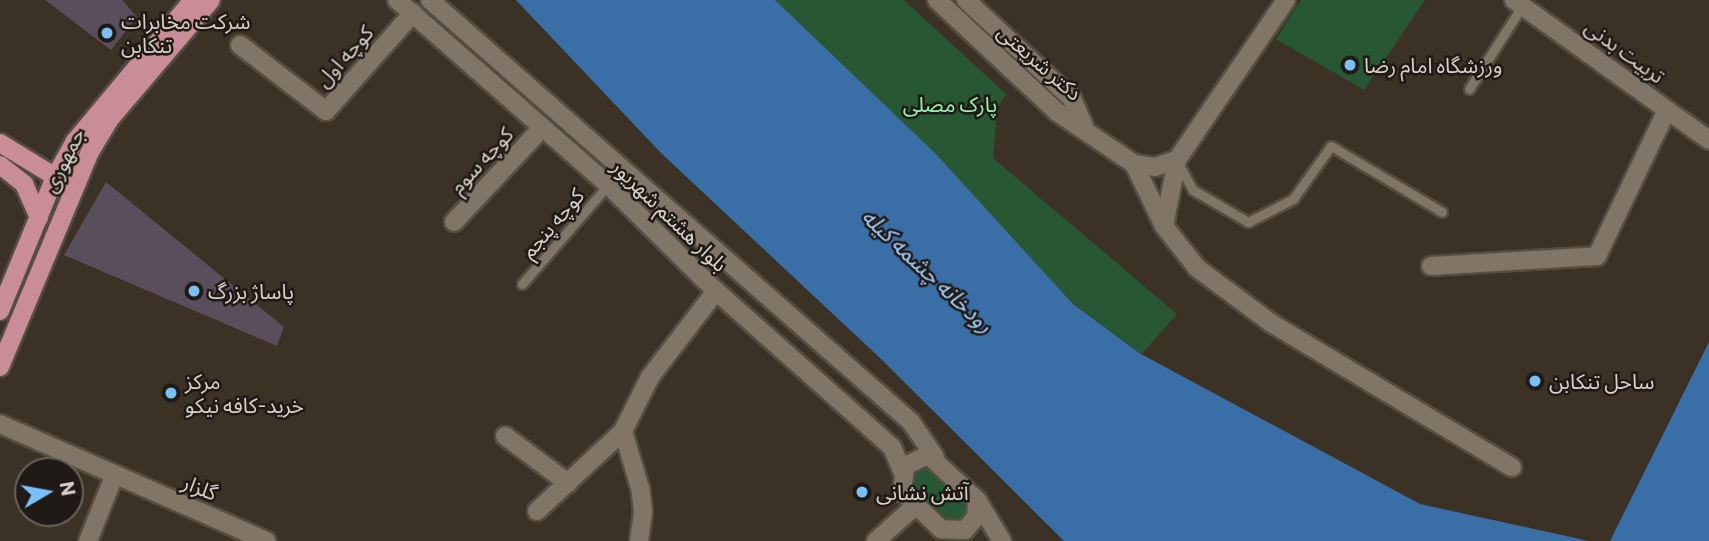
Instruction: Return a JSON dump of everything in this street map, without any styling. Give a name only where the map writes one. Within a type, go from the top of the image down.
[{"type":"main road","name":"جمهوری","points":[[0,311],[55,177],[101,106],[193,0]]},
{"type":"main road","name":"جمهوری","points":[[0,367],[74,186],[109,120],[211,0]]},
{"type":"main road","points":[[0,143],[74,186]]},
{"type":"main road","points":[[0,165],[24,184],[38,218]]},
{"type":"street","name":"بلوار هشتم شهریور","points":[[397,0],[608,185],[716,291],[892,447],[902,471],[902,492],[916,505]]},
{"type":"street","name":"بلوار هشتم شهریور","points":[[430,0],[911,422],[935,457],[977,500],[1002,541]]},
{"type":"street","name":"دکتر شریعتی","points":[[937,0],[1057,112],[1084,126],[1134,164],[1164,226],[1197,268],[1271,323],[1512,467]]},
{"type":"street","name":"دکتر شریعتی","points":[[966,0],[1072,99],[1084,126]]},
{"type":"street","points":[[1164,226],[1177,160],[1286,0]]},
{"type":"street","name":"تربیت بدنی","points":[[1518,3],[1709,140]]},
{"type":"street","name":"کوچه اول","points":[[240,44],[326,111],[413,13]]},
{"type":"street","points":[[1431,266],[1597,256],[1667,110]]},
{"type":"street","name":"کوچه سوم","points":[[454,222],[541,129]]},
{"type":"street","points":[[1134,164],[1155,166],[1177,160]]},
{"type":"street","points":[[537,511],[623,431],[650,377],[716,291]]},
{"type":"street","name":"گلزار","points":[[0,424],[266,541]]},
{"type":"street","points":[[623,431],[640,488],[643,511],[639,541]]},
{"type":"street","points":[[505,436],[568,483]]},
{"type":"street","points":[[902,471],[915,458],[935,457]]},
{"type":"street","points":[[88,541],[114,476]]},
{"type":"street","points":[[876,541],[916,505],[944,536],[970,527],[978,512],[977,500]]},
{"type":"lane","points":[[1469,89],[1518,3]]},
{"type":"lane","points":[[1177,160],[1193,190],[1248,222],[1293,200],[1332,146],[1442,212]]},
{"type":"lane","name":"کوچه پنجم","points":[[522,284],[608,185]]},
{"type":"green space","name":"پارک مصلی","points":[[775,0],[904,0],[1006,94],[997,109],[993,158],[1177,314],[1142,354],[1073,304],[935,153]]},
{"type":"green space","name":"ورزشگاه امام رضا","points":[[1301,0],[1425,0],[1364,90],[1276,39]]},
{"type":"green space","points":[[927,465],[969,503],[962,521],[950,521],[914,489],[913,471]]},
{"type":"water","name":"رودخانه چشمه کیله","points":[[516,0],[775,0],[935,153],[1073,304],[1141,354],[1420,504],[1589,541],[1064,541],[880,358],[661,153]]},
{"type":"water","points":[[1709,342],[1709,541],[1610,541]]},
{"type":"building","name":"شرکت مخابرات تنکابن","points":[[45,0],[122,0],[137,17],[111,50]]},
{"type":"building","name":"پاساژ بزرگ","points":[[106,182],[284,327],[277,346],[64,255]]},
{"type":"place","name":"شرکت مخابرات تنکابن","points":[[107,33]]},
{"type":"place","name":"ورزشگاه امام رضا","points":[[1350,65]]},
{"type":"place","name":"پاساژ بزرگ","points":[[194,291]]},
{"type":"place","name":"ساحل تنکابن","points":[[1535,381]]},
{"type":"place","name":"مرکز خرید-کافه نیکو","points":[[171,393]]},
{"type":"place","name":"آتش نشانی","points":[[862,492]]}]
